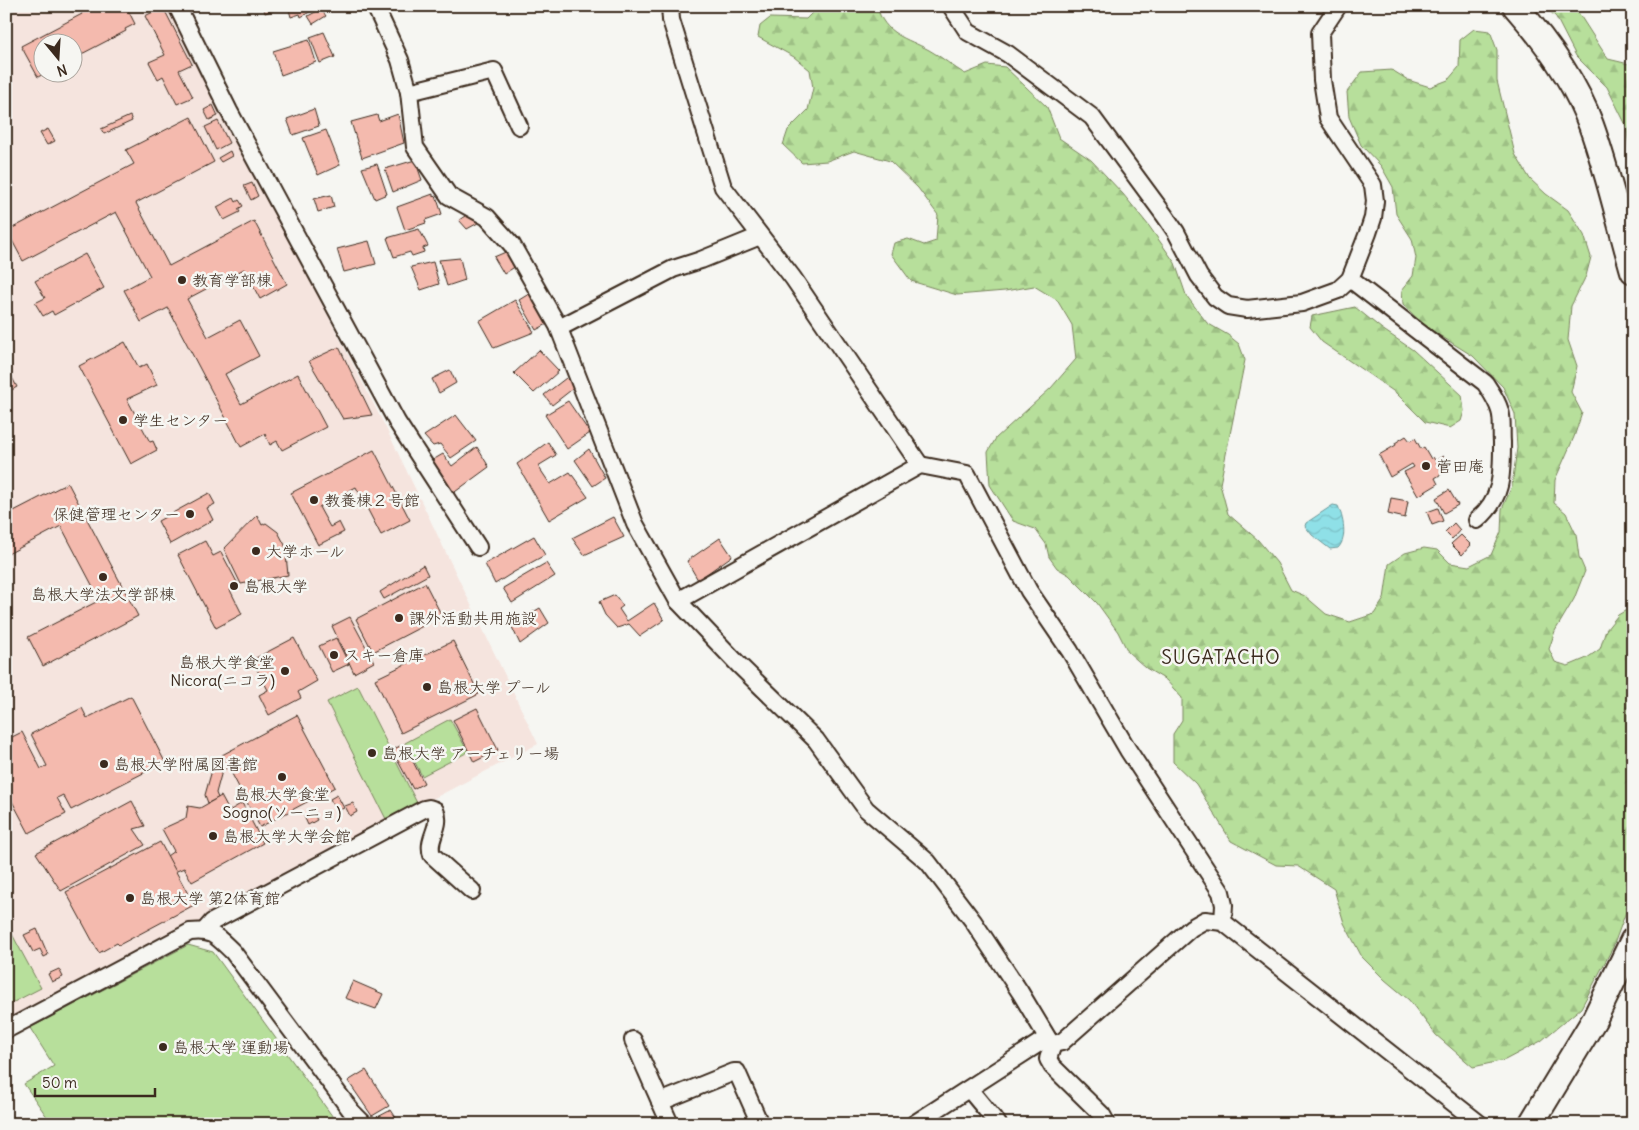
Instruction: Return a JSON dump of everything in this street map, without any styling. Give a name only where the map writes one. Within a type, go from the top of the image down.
[{"type":"street","points":[[177,6],[229,110],[396,422],[478,547]]},
{"type":"street","points":[[375,6],[400,60],[409,92],[415,147],[449,196],[487,217],[512,245],[559,328],[635,524],[678,601],[739,666],[816,740],[866,809],[928,862],[973,922],[1050,1041],[1048,1059],[1052,1066],[1102,1115],[1107,1124]]},
{"type":"street","points":[[670,6],[671,20],[723,187],[793,278],[920,465]]},
{"type":"street","points":[[951,6],[968,32],[1008,54],[1092,117],[1176,232],[1199,276],[1215,297],[1228,306],[1246,309],[1302,303],[1338,290],[1350,279],[1368,232],[1375,201],[1373,185],[1328,118],[1322,80],[1320,32],[1336,7]]},
{"type":"street","points":[[1515,6],[1536,30],[1567,76],[1590,123],[1633,271]]},
{"type":"street","points":[[409,92],[494,70],[519,126]]},
{"type":"street","points":[[559,328],[673,269],[701,260],[760,236]]},
{"type":"street","points":[[1350,279],[1485,383],[1494,396],[1500,411],[1502,473],[1495,499],[1488,511],[1477,520]]},
{"type":"street","points":[[678,601],[920,465],[967,474],[1029,591],[1070,651],[1128,750],[1221,892],[1224,905],[1223,922]]},
{"type":"street","points":[[205,930],[212,922],[429,808],[435,810],[438,819],[430,847],[432,855],[472,891]]},
{"type":"street","points":[[914,1124],[1050,1041],[1062,1042],[1191,928],[1205,920],[1223,922],[1480,1124]]},
{"type":"street","points":[[6,1030],[190,932],[205,930],[217,937],[234,952],[352,1112],[364,1124]]},
{"type":"street","points":[[1531,1124],[1594,1020],[1633,940]]},
{"type":"street","points":[[633,1040],[670,1124]]},
{"type":"street","points":[[660,1102],[737,1072],[760,1124]]},
{"type":"street","points":[[969,1089],[998,1124]]},
{"type":"shaded area","name":"島根大学","points":[[6,6],[168,6],[386,428],[538,744],[212,918],[6,1024]]},
{"type":"green space","points":[[819,6],[877,6],[880,16],[891,30],[934,53],[965,74],[987,65],[1005,67],[1047,107],[1059,138],[1091,160],[1123,194],[1149,226],[1175,263],[1186,295],[1207,323],[1239,344],[1245,360],[1220,484],[1228,514],[1258,540],[1277,563],[1291,590],[1305,596],[1326,614],[1350,622],[1374,614],[1384,599],[1389,564],[1405,553],[1424,548],[1437,550],[1450,563],[1469,566],[1491,555],[1501,532],[1502,509],[1512,486],[1517,448],[1515,414],[1503,387],[1473,356],[1423,325],[1403,304],[1402,290],[1413,276],[1416,258],[1412,239],[1396,214],[1393,187],[1381,166],[1361,145],[1349,117],[1347,92],[1362,72],[1392,70],[1408,80],[1430,87],[1448,80],[1459,67],[1460,40],[1474,29],[1490,31],[1497,50],[1497,81],[1515,154],[1530,179],[1546,194],[1568,210],[1584,235],[1591,257],[1586,276],[1571,306],[1568,340],[1577,366],[1571,392],[1582,413],[1574,437],[1555,480],[1554,503],[1566,513],[1576,534],[1579,557],[1585,571],[1574,599],[1555,631],[1549,649],[1555,662],[1568,666],[1587,658],[1600,649],[1606,630],[1618,615],[1630,608],[1633,602],[1633,692],[1628,701],[1626,757],[1633,780],[1633,893],[1613,947],[1581,1008],[1541,1041],[1505,1060],[1473,1067],[1436,1035],[1409,1000],[1362,957],[1344,923],[1334,889],[1298,866],[1276,865],[1231,841],[1196,784],[1173,762],[1173,734],[1182,720],[1182,698],[1166,680],[1146,668],[1128,652],[1118,632],[1097,603],[1069,575],[1057,568],[1049,557],[1046,544],[1035,529],[1013,521],[990,485],[988,452],[996,438],[1051,388],[1076,359],[1072,325],[1057,300],[1034,286],[1005,291],[957,295],[911,281],[891,254],[894,243],[908,239],[924,245],[936,241],[938,215],[918,188],[890,161],[854,151],[827,161],[802,163],[783,145],[788,130],[808,110],[813,88],[810,70],[794,57],[758,37],[760,26],[770,18],[806,19]]},
{"type":"green space","points":[[1544,6],[1574,6],[1608,59],[1633,65],[1633,175],[1626,125],[1607,87],[1576,56],[1556,17]]},
{"type":"green space","points":[[1355,307],[1382,329],[1413,350],[1462,395],[1464,411],[1461,421],[1450,428],[1425,422],[1396,393],[1322,342],[1310,327],[1312,316]]},
{"type":"green space","name":"島根大学 アーチェリー場","points":[[358,686],[417,803],[386,819],[327,702]]},
{"type":"green space","points":[[450,719],[468,752],[422,776],[405,743]]},
{"type":"green space","points":[[6,923],[41,988],[6,1006]]},
{"type":"green space","name":"島根大学 運動場","points":[[188,945],[213,952],[338,1124],[52,1124],[24,1084],[54,1066],[30,1028]]},
{"type":"water","points":[[1333,505],[1338,506],[1340,511],[1344,533],[1338,548],[1330,549],[1312,535],[1305,526],[1306,523]]},
{"type":"building","points":[[78,6],[126,6],[135,24],[125,29],[126,31],[82,54],[82,32],[48,32],[82,14]]},
{"type":"building","points":[[263,6],[279,6],[279,8],[265,13]]},
{"type":"building","points":[[288,6],[318,7],[301,17],[300,14],[291,17]]},
{"type":"building","points":[[163,7],[192,64],[179,70],[193,97],[177,104],[163,76],[158,79],[149,62],[165,55],[145,16]]},
{"type":"building","points":[[321,9],[326,16],[313,24],[308,16]]},
{"type":"building","points":[[324,32],[335,57],[320,63],[310,37]]},
{"type":"building","points":[[32,40],[32,66],[21,46]]},
{"type":"building","points":[[309,40],[316,62],[281,75],[273,51]]},
{"type":"building","points":[[213,105],[218,116],[209,120],[204,110]]},
{"type":"building","points":[[314,109],[319,126],[293,135],[287,119]]},
{"type":"building","points":[[398,114],[404,143],[362,158],[351,122],[377,115],[379,121]]},
{"type":"building","points":[[130,116],[132,121],[104,134],[101,129]]},
{"type":"building","name":"教育学部棟","points":[[191,117],[214,162],[136,203],[169,266],[254,221],[287,284],[260,299],[244,269],[187,299],[208,337],[240,320],[259,356],[225,374],[241,404],[298,374],[326,427],[282,450],[277,441],[270,445],[265,434],[241,447],[168,308],[141,322],[124,290],[150,276],[116,212],[23,261],[7,231],[134,164],[126,150]]},
{"type":"building","points":[[218,121],[229,143],[216,150],[205,127]]},
{"type":"building","points":[[48,129],[55,141],[47,145],[40,133]]},
{"type":"building","points":[[326,130],[340,165],[318,175],[303,138]]},
{"type":"building","points":[[230,151],[232,156],[221,162],[218,158]]},
{"type":"building","points":[[415,160],[422,180],[393,192],[385,169]]},
{"type":"building","points":[[377,164],[387,194],[375,199],[362,168]]},
{"type":"building","points":[[252,183],[258,196],[251,200],[244,186]]},
{"type":"building","points":[[433,194],[433,197],[436,196],[442,214],[425,220],[426,223],[405,230],[397,207]]},
{"type":"building","points":[[331,195],[334,207],[318,212],[314,199]]},
{"type":"building","points":[[234,198],[236,202],[239,200],[243,206],[238,209],[240,212],[224,220],[217,207]]},
{"type":"building","points":[[471,212],[478,223],[467,229],[459,220]]},
{"type":"building","points":[[419,229],[428,246],[423,248],[424,252],[412,256],[410,252],[394,257],[387,238]]},
{"type":"building","points":[[369,241],[376,264],[344,272],[337,249]]},
{"type":"building","points":[[508,251],[516,266],[504,274],[494,257]]},
{"type":"building","points":[[85,254],[104,288],[54,315],[52,311],[43,316],[35,303],[45,298],[35,281]]},
{"type":"building","points":[[460,258],[465,280],[447,286],[439,260]]},
{"type":"building","points":[[433,262],[439,284],[421,290],[411,267]]},
{"type":"building","points":[[532,292],[551,322],[536,330],[519,300]]},
{"type":"building","points":[[515,300],[534,332],[494,348],[479,321]]},
{"type":"building","name":"学生センター","points":[[125,342],[139,368],[147,364],[157,385],[127,399],[150,442],[153,441],[157,450],[131,464],[79,366]]},
{"type":"building","points":[[339,347],[372,415],[343,419],[309,361]]},
{"type":"building","points":[[539,350],[559,371],[534,393],[514,373]]},
{"type":"building","points":[[6,366],[17,387],[6,393]]},
{"type":"building","points":[[450,370],[456,383],[439,393],[432,379]]},
{"type":"building","points":[[566,378],[575,387],[552,405],[544,395]]},
{"type":"building","points":[[568,401],[590,433],[567,449],[545,415]]},
{"type":"building","points":[[456,415],[476,441],[451,458],[440,444],[433,446],[424,436]]},
{"type":"building","name":"菅田庵","points":[[1406,436],[1410,441],[1415,438],[1421,449],[1424,447],[1443,473],[1435,478],[1438,484],[1418,496],[1404,472],[1414,467],[1412,464],[1390,477],[1379,455],[1396,445],[1395,443]]},
{"type":"building","points":[[548,442],[556,455],[538,466],[550,484],[570,472],[588,497],[549,520],[517,464]]},
{"type":"building","points":[[477,447],[489,467],[448,497],[426,464],[443,454],[452,466]]},
{"type":"building","points":[[589,449],[605,478],[593,486],[575,460]]},
{"type":"building","name":"教養棟２号館","points":[[374,450],[410,520],[381,535],[356,487],[319,507],[330,527],[339,522],[344,532],[318,545],[291,493]]},
{"type":"building","points":[[1443,456],[1449,467],[1444,470],[1438,459]]},
{"type":"building","name":"島根大学法文学部棟","points":[[68,483],[138,616],[43,666],[28,637],[100,600],[61,526],[6,555],[6,515]]},
{"type":"building","points":[[1449,490],[1458,505],[1444,513],[1436,498]]},
{"type":"building","name":"保健管理センター","points":[[209,493],[215,504],[207,508],[213,520],[170,544],[158,521]]},
{"type":"building","points":[[1391,498],[1408,501],[1405,518],[1388,514]]},
{"type":"building","points":[[1438,508],[1443,521],[1432,525],[1427,512]]},
{"type":"building","name":"大学ホール","points":[[257,515],[262,525],[266,523],[278,532],[285,545],[288,575],[241,584],[224,549]]},
{"type":"building","points":[[613,517],[624,537],[584,555],[572,538]]},
{"type":"building","points":[[1454,523],[1460,530],[1452,539],[1445,532]]},
{"type":"building","points":[[1461,535],[1471,545],[1462,555],[1451,544]]},
{"type":"building","points":[[534,536],[545,555],[495,584],[485,564]]},
{"type":"building","points":[[720,538],[732,556],[698,580],[687,561]]},
{"type":"building","points":[[205,541],[213,556],[221,552],[239,586],[230,590],[242,614],[216,628],[178,555]]},
{"type":"building","points":[[546,563],[555,576],[512,603],[503,588]]},
{"type":"building","points":[[423,565],[428,575],[384,599],[380,592]]},
{"type":"building","name":"課外活動共用施設","points":[[425,583],[442,616],[373,652],[356,619]]},
{"type":"building","points":[[615,595],[623,606],[619,609],[627,621],[654,603],[664,620],[640,636],[629,624],[617,628],[605,615],[599,602]]},
{"type":"building","points":[[540,608],[549,623],[520,644],[511,625]]},
{"type":"building","points":[[350,617],[374,662],[354,673],[332,626]]},
{"type":"building","name":"島根大学食堂 Nicora(ニコラ)","points":[[294,638],[317,681],[298,692],[301,698],[269,715],[259,695],[268,690],[252,660]]},
{"type":"building","name":"スキー倉庫","points":[[336,638],[349,664],[332,672],[319,646]]},
{"type":"building","name":"島根大学 プール","points":[[453,641],[479,694],[401,733],[375,679]]},
{"type":"building","name":"島根大学附属図書館","points":[[131,696],[165,762],[71,810],[63,795],[57,798],[66,814],[29,833],[6,790],[6,740],[22,732],[41,769],[47,766],[31,734],[82,708],[87,718]]},
{"type":"building","points":[[477,708],[498,750],[474,762],[453,720]]},
{"type":"building","name":"島根大学食堂 Sogno(ソーニョ)","points":[[297,715],[335,787],[260,827],[222,755]]},
{"type":"building","points":[[404,744],[424,783],[413,789],[392,750]]},
{"type":"building","points":[[223,758],[228,767],[222,771],[216,793],[218,798],[208,803],[205,795],[214,763]]},
{"type":"building","points":[[337,795],[344,808],[337,811],[330,799]]},
{"type":"building","name":"島根大学大学会館","points":[[221,796],[229,811],[242,803],[263,843],[192,882],[184,868],[172,873],[164,858],[174,851],[162,829],[186,818],[188,806],[200,808]]},
{"type":"building","points":[[132,801],[145,826],[134,829],[145,845],[61,891],[36,853]]},
{"type":"building","points":[[353,803],[357,812],[350,816],[345,806]]},
{"type":"building","points":[[313,812],[317,820],[308,825],[304,816]]},
{"type":"building","name":"島根大学 第2体育館","points":[[160,842],[194,905],[119,945],[117,943],[99,953],[66,892]]},
{"type":"building","points":[[37,929],[48,955],[44,957],[40,949],[33,952],[24,935]]},
{"type":"building","points":[[59,969],[63,977],[52,982],[48,974]]},
{"type":"building","points":[[353,981],[383,994],[376,1009],[345,998]]},
{"type":"building","points":[[366,1070],[389,1106],[372,1116],[348,1081]]},
{"type":"building","points":[[391,1110],[400,1124],[378,1124],[374,1119]]},
{"type":"place","name":"教育学部棟","points":[[182,280]]},
{"type":"place","name":"学生センター","points":[[123,420]]},
{"type":"place","name":"菅田庵","points":[[1426,466]]},
{"type":"place","name":"教養棟２号館","points":[[314,500]]},
{"type":"place","name":"保健管理センター","points":[[190,514]]},
{"type":"place","name":"大学ホール","points":[[256,551]]},
{"type":"place","name":"島根大学法文学部棟","points":[[103,577]]},
{"type":"place","name":"島根大学","points":[[234,586]]},
{"type":"place","name":"課外活動共用施設","points":[[399,618]]},
{"type":"place","name":"スキー倉庫","points":[[334,655]]},
{"type":"place","name":"島根大学食堂 Nicora(ニコラ)","points":[[285,671]]},
{"type":"place","name":"島根大学 プール","points":[[427,687]]},
{"type":"place","name":"島根大学 アーチェリー場","points":[[372,753]]},
{"type":"place","name":"島根大学附属図書館","points":[[104,764]]},
{"type":"place","name":"島根大学食堂 Sogno(ソーニョ)","points":[[282,777]]},
{"type":"place","name":"島根大学大学会館","points":[[213,836]]},
{"type":"place","name":"島根大学 第2体育館","points":[[130,898]]},
{"type":"place","name":"島根大学 運動場","points":[[163,1047]]},
{"type":"district","name":"SUGATACHO","points":[[1221,657]]}]
